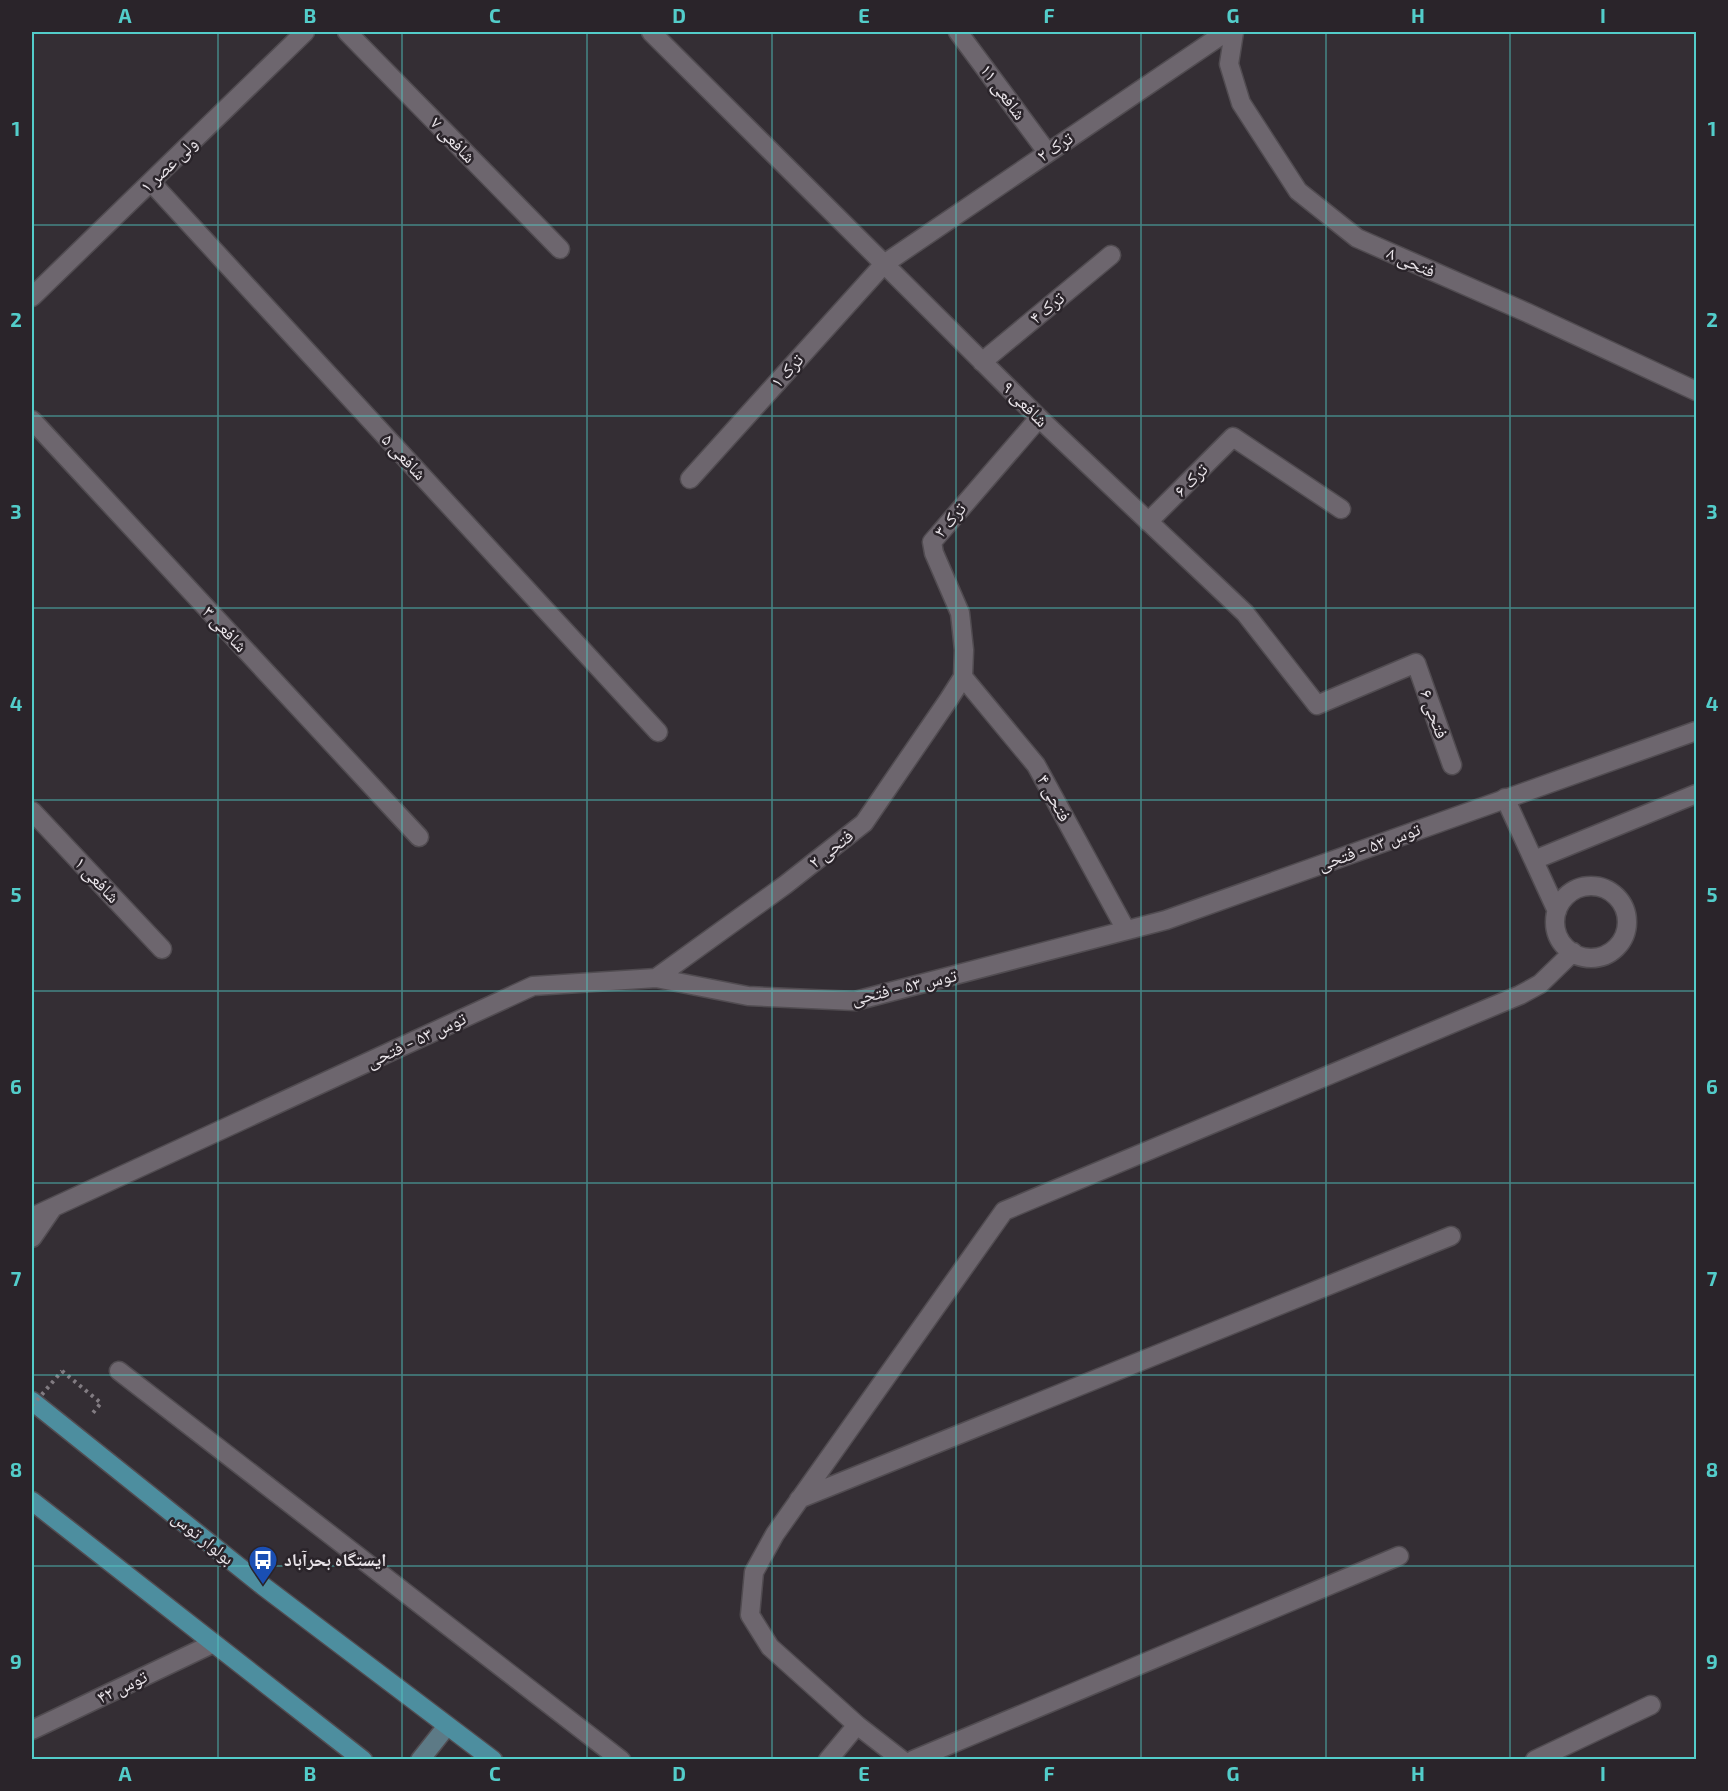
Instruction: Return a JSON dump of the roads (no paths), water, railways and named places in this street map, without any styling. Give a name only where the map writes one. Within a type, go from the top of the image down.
[{"type":"main road","name":"بولوار توس","points":[[32,1401],[263,1586],[492,1760]]},
{"type":"main road","points":[[32,1501],[363,1760]]},
{"type":"street","name":"ولی عصر ۱","points":[[32,297],[305,32]]},
{"type":"street","name":"شافعی ۷","points":[[347,32],[560,249]]},
{"type":"street","name":"شافعی ۹","points":[[651,32],[1039,418],[1245,613],[1317,705],[1416,663]]},
{"type":"street","name":"شافعی ۱۱","points":[[958,32],[1047,152]]},
{"type":"street","name":"ترک ۲","points":[[884,264],[1226,32]]},
{"type":"street","name":"فتحی ۸","points":[[1234,32],[1229,64],[1241,103],[1298,191],[1357,238],[1528,313],[1696,391]]},
{"type":"street","name":"شافعی ۵","points":[[151,182],[658,732]]},
{"type":"street","name":"ترک ۴","points":[[982,362],[1111,255]]},
{"type":"street","name":"ترک ۱","points":[[690,479],[884,264]]},
{"type":"street","name":"ترک ۳","points":[[963,677],[964,650],[960,613],[934,553],[932,542],[1039,418]]},
{"type":"street","name":"شافعی ۳","points":[[32,420],[419,837]]},
{"type":"street","name":"ترک ۶","points":[[1148,522],[1233,437],[1341,509]]},
{"type":"street","name":"فتحی ۶","points":[[1416,663],[1452,765]]},
{"type":"street","name":"فتحی ۴","points":[[963,677],[1036,765],[1126,930]]},
{"type":"street","name":"فتحی ۲","points":[[656,978],[785,885],[864,823],[963,677]]},
{"type":"street","name":"توس ۵۳ - فتحی","points":[[32,1217],[533,986],[656,978],[748,996],[855,1001],[1166,920],[1696,731]]},
{"type":"street","points":[[1534,860],[1696,794]]},
{"type":"street","points":[[1505,798],[1557,911]]},
{"type":"street","name":"شافعی ۱","points":[[32,811],[162,949]]},
{"type":"street","points":[[1588,886],[1602,888],[1615,895],[1623,906],[1627,919],[1625,933],[1618,946],[1607,954],[1593,958],[1579,957],[1573,952],[1567,949],[1558,938],[1555,925],[1557,911],[1564,899],[1575,890],[1588,886]]},
{"type":"street","points":[[902,1760],[856,1725],[770,1647],[750,1615],[754,1572],[775,1534],[799,1499],[1004,1211],[1520,994],[1540,984],[1573,952]]},
{"type":"street","points":[[32,1238],[52,1209]]},
{"type":"street","points":[[799,1499],[1451,1236]]},
{"type":"street","points":[[119,1371],[621,1760]]},
{"type":"street","points":[[913,1760],[1399,1556]]},
{"type":"street","name":"توس ۴۲","points":[[32,1730],[212,1644]]},
{"type":"street","points":[[1535,1760],[1651,1705]]},
{"type":"street","points":[[828,1760],[856,1725]]},
{"type":"street","points":[[420,1760],[447,1726]]},
{"type":"place","name":"ایستگاه بحرآباد","points":[[263,1586]]}]
